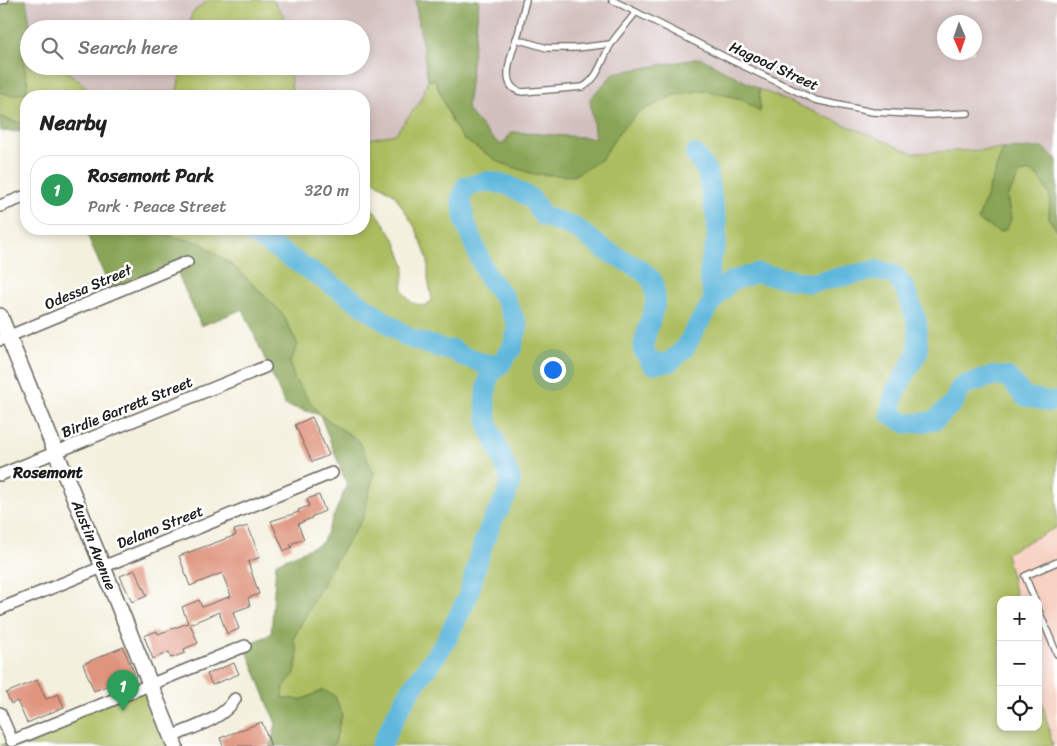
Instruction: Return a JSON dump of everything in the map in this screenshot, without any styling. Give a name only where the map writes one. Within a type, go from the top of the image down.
[{"type":"street","points":[[0,206],[20,198]]},
{"type":"street","name":"Odessa Street","points":[[4,338],[187,262]]},
{"type":"street","name":"Austin Avenue","points":[[0,316],[4,338],[55,452],[173,741]]},
{"type":"street","name":"Birdie Garrett Street","points":[[0,475],[265,367]]},
{"type":"street","name":"Delano Street","points":[[0,609],[332,473]]},
{"type":"street","points":[[0,713],[12,741],[245,646]]},
{"type":"street","points":[[173,741],[212,719],[230,706],[235,699]]},
{"type":"lane","points":[[0,1],[5,0]]},
{"type":"lane","points":[[526,0],[510,58],[508,79],[514,89],[524,92],[583,87],[590,83],[611,44],[636,12]]},
{"type":"lane","name":"Hagood Street","points":[[612,0],[733,62],[815,100],[872,112],[968,113]]},
{"type":"lane","points":[[516,39],[548,48],[576,48],[611,44]]},
{"type":"lane","points":[[1033,596],[1025,576],[1057,562]]},
{"type":"lane","points":[[1042,618],[1057,654]]},
{"type":"shaded area","points":[[26,0],[210,0],[192,13],[191,20],[29,20]]},
{"type":"shaded area","points":[[273,0],[416,0],[428,80],[420,102],[395,134],[370,139],[370,90],[292,90],[291,75],[370,75],[370,20],[285,20]]},
{"type":"shaded area","points":[[479,0],[1057,0],[1057,160],[1043,148],[913,153],[590,99],[596,138],[513,132],[502,145],[492,138],[467,109]]},
{"type":"shaded area","points":[[72,75],[180,75],[177,90],[90,90]]},
{"type":"shaded area","points":[[1057,527],[1057,746],[1053,746],[1042,701],[1042,596],[1016,596],[1006,553]]},
{"type":"green space","points":[[26,0],[29,20],[20,20],[20,75],[26,75],[27,83],[26,90],[20,90],[20,94],[10,95],[0,92],[0,1]]},
{"type":"green space","points":[[273,0],[285,20],[191,20],[192,13],[207,1]]},
{"type":"green space","points":[[415,0],[479,0],[467,109],[492,138],[502,145],[512,132],[595,138],[590,99],[614,73],[701,58],[759,89],[760,112],[742,99],[703,90],[675,95],[639,112],[619,132],[601,160],[573,176],[533,174],[501,163],[463,139],[452,122],[435,80],[428,80]]},
{"type":"green space","points":[[26,75],[72,75],[90,90],[20,90],[20,123],[0,117],[0,92],[10,95],[28,82]]},
{"type":"green space","points":[[180,75],[291,75],[292,90],[177,90]]},
{"type":"green space","points":[[428,80],[435,80],[452,122],[463,139],[601,160],[619,132],[639,112],[675,95],[702,90],[742,99],[760,112],[759,89],[913,153],[1003,149],[978,220],[1011,219],[1007,197],[1020,174],[1028,171],[1039,177],[1050,196],[1049,219],[1057,230],[1057,527],[1006,553],[1016,596],[997,596],[997,731],[1042,731],[1042,701],[1053,746],[334,746],[342,714],[324,690],[301,700],[283,698],[284,686],[295,673],[298,653],[293,639],[332,566],[363,518],[359,441],[320,415],[294,379],[290,361],[298,345],[282,313],[237,269],[201,243],[165,235],[370,235],[370,206],[380,217],[396,242],[405,267],[402,291],[412,303],[425,306],[432,300],[428,278],[428,260],[416,229],[394,194],[370,179],[370,139],[395,134],[420,102]]},
{"type":"green space","points":[[0,117],[20,123],[20,132],[0,131]]},
{"type":"green space","points":[[1043,148],[1057,160],[1057,230],[1049,219],[1050,196],[1039,177],[1028,171],[1020,174],[1007,197],[1011,219],[1007,229],[999,232],[978,220],[1003,149]]},
{"type":"green space","points":[[87,235],[165,235],[201,243],[237,269],[282,313],[298,345],[290,361],[294,379],[320,415],[285,405],[243,309],[201,326],[175,267],[112,294]]},
{"type":"green space","points":[[320,415],[359,441],[374,473],[363,518],[332,566],[293,639],[298,653],[295,673],[284,686],[283,698],[301,700],[324,690],[335,696],[342,714],[334,746],[270,746],[276,724],[245,646],[271,634],[276,563],[322,543],[347,485]]},
{"type":"green space","points":[[150,685],[175,746],[0,746],[12,741]]},
{"type":"building","points":[[312,417],[329,455],[312,462],[295,425]]},
{"type":"building","points":[[319,495],[325,511],[298,524],[304,539],[290,544],[292,547],[284,551],[271,521],[299,512],[298,510],[309,506],[307,499]]},
{"type":"building","points":[[248,526],[260,557],[248,562],[259,594],[248,598],[250,606],[233,612],[239,629],[227,634],[219,612],[190,624],[198,643],[184,649],[185,653],[171,658],[169,652],[153,659],[144,636],[157,631],[158,634],[188,623],[182,607],[199,600],[202,607],[231,596],[222,573],[190,586],[179,556],[236,535],[234,530]]},
{"type":"building","points":[[135,570],[147,596],[132,602],[120,576]]},
{"type":"building","points":[[123,647],[136,677],[122,683],[121,680],[94,691],[83,664]]},
{"type":"building","points":[[234,663],[239,674],[212,685],[207,674]]},
{"type":"building","points":[[37,680],[46,699],[58,694],[64,707],[27,723],[17,701],[11,704],[6,693]]},
{"type":"building","points":[[262,722],[271,746],[223,746],[220,738]]},
{"type":"waterway","points":[[695,154],[707,171],[717,224],[716,243],[709,276],[714,299]]},
{"type":"waterway","points":[[381,746],[410,691],[445,643],[468,596],[483,544],[492,522],[506,497],[511,480],[488,424],[485,398],[489,375],[500,365],[512,348],[518,326],[504,297],[487,276],[465,222],[461,199],[466,186],[489,181],[510,186],[532,199],[543,216],[576,228],[605,250],[640,269],[653,281],[656,301],[643,350],[652,364],[670,362],[685,348],[714,299],[731,281],[757,273],[810,283],[876,270],[895,275],[905,289],[917,322],[918,352],[895,392],[890,414],[907,424],[934,421],[954,402],[961,386],[992,376],[1008,377],[1024,396],[1050,402],[1057,401]]},
{"type":"waterway","points":[[255,235],[409,338],[443,349],[454,350],[460,355],[482,363],[500,365]]},
{"type":"waterway","points":[[388,746],[445,633]]},
{"type":"place","name":"Rosemont Park","points":[[123,711]]},
{"type":"district","name":"Rosemont","points":[[48,472]]}]
